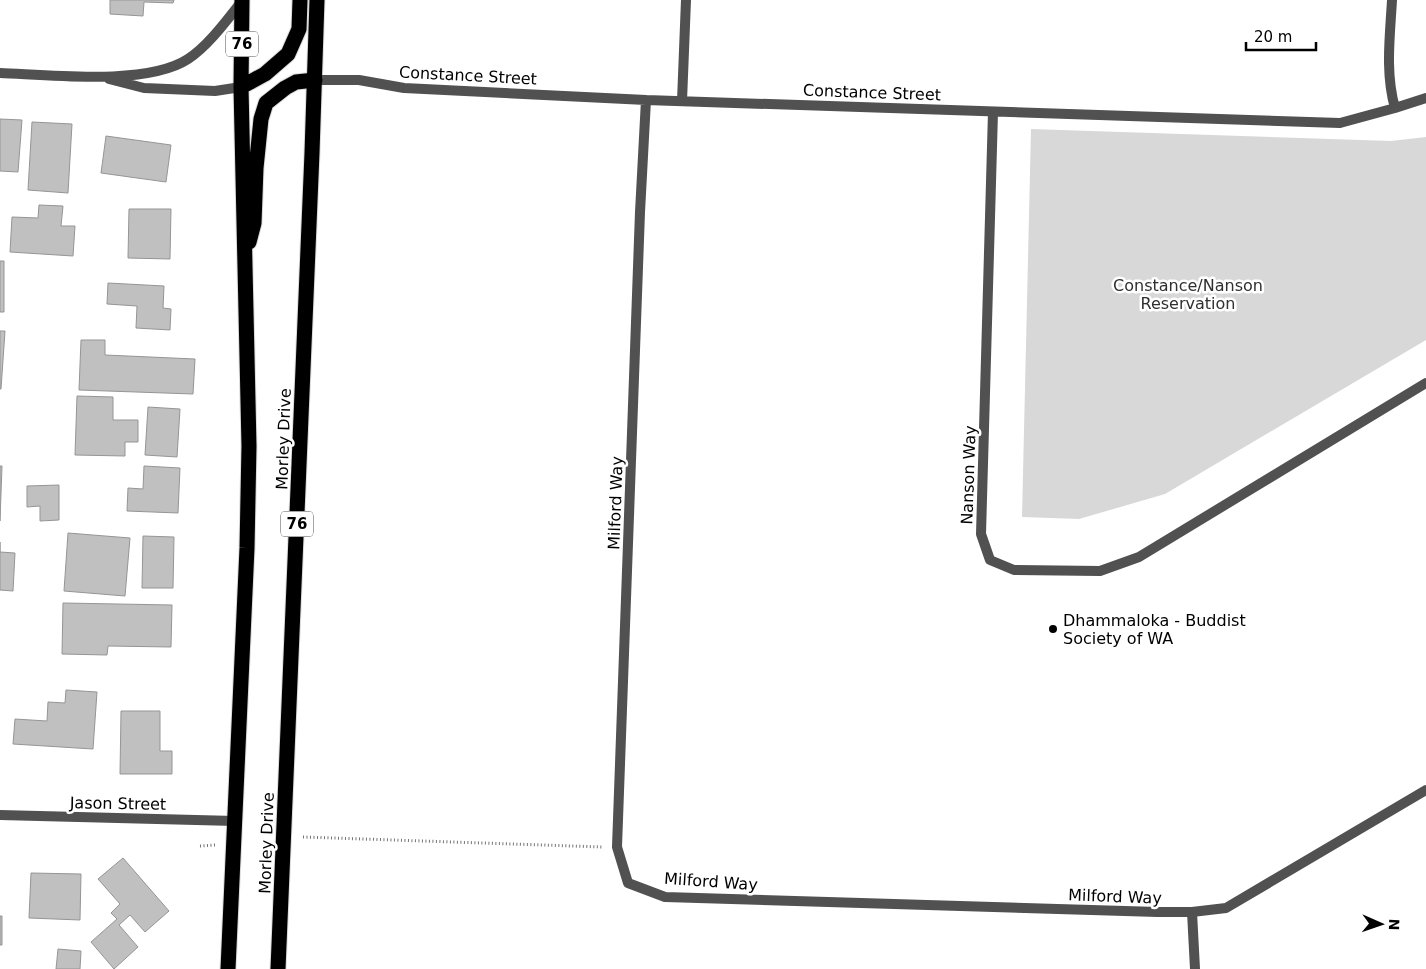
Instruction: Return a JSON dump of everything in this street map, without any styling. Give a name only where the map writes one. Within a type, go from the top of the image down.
[{"type":"highway","name":"Morley Drive","points":[[228,969],[248,511],[249,446],[241,87],[242,0]]},
{"type":"highway","points":[[241,87],[265,74],[288,54],[299,29],[300,0]]},
{"type":"highway","name":"Morley Drive","points":[[278,969],[317,0]]},
{"type":"highway","points":[[244,261],[254,223],[256,168],[261,119],[266,102],[296,82],[315,80]]},
{"type":"street","points":[[0,73],[101,77],[152,73],[176,66],[190,58],[217,32],[242,0]]},
{"type":"street","points":[[682,101],[686,0]]},
{"type":"street","points":[[1392,0],[1389,62],[1391,93],[1395,108]]},
{"type":"street","points":[[101,77],[144,88],[214,91],[241,87]]},
{"type":"street","name":"Constance Street","points":[[315,80],[359,80],[404,88],[646,100],[1340,123],[1426,98]]},
{"type":"street","name":"Milford Way","points":[[646,100],[640,212],[617,847],[628,883],[665,896],[1192,912],[1226,908],[1426,790]]},
{"type":"street","name":"Nanson Way","points":[[993,112],[981,534],[990,560],[1014,570],[1100,571],[1139,557],[1426,383]]},
{"type":"street","name":"Jason Street","points":[[0,814],[235,821]]},
{"type":"street","points":[[1192,912],[1195,969]]},
{"type":"path","points":[[308,837],[617,847]]},
{"type":"green space","name":"Constance/Nanson Reservation","points":[[1031,129],[1391,141],[1426,137],[1426,340],[1165,494],[1079,519],[1022,517]]},
{"type":"building","points":[[110,0],[174,0],[173,3],[144,2],[143,16],[110,14]]},
{"type":"building","points":[[0,119],[22,120],[18,172],[0,171]]},
{"type":"building","points":[[32,122],[72,124],[68,193],[28,190]]},
{"type":"building","points":[[106,136],[171,145],[166,182],[101,173]]},
{"type":"building","points":[[39,205],[63,206],[61,226],[75,226],[73,256],[10,252],[12,217],[38,218]]},
{"type":"building","points":[[129,209],[171,209],[170,259],[128,258]]},
{"type":"building","points":[[0,261],[4,261],[4,312],[0,312]]},
{"type":"building","points":[[108,283],[164,286],[163,308],[171,309],[170,330],[136,328],[137,306],[107,304]]},
{"type":"building","points":[[0,331],[5,331],[1,389],[0,389]]},
{"type":"building","points":[[81,340],[105,340],[105,355],[195,359],[193,394],[79,390]]},
{"type":"building","points":[[77,396],[113,397],[113,420],[138,420],[138,442],[125,442],[125,456],[75,455]]},
{"type":"building","points":[[148,407],[180,409],[177,457],[145,455]]},
{"type":"building","points":[[0,466],[2,466],[0,521]]},
{"type":"building","points":[[144,466],[180,468],[178,513],[127,511],[128,488],[143,489]]},
{"type":"building","points":[[59,485],[59,520],[40,521],[40,506],[27,507],[27,486]]},
{"type":"building","points":[[68,533],[130,538],[125,596],[64,591]]},
{"type":"building","points":[[143,536],[174,537],[173,588],[142,588]]},
{"type":"building","points":[[0,552],[15,553],[13,591],[0,590]]},
{"type":"building","points":[[63,603],[172,605],[171,647],[108,646],[107,655],[62,654]]},
{"type":"building","points":[[66,690],[97,692],[93,749],[13,744],[15,719],[47,721],[48,702],[65,703]]},
{"type":"building","points":[[121,711],[160,711],[160,751],[172,751],[172,774],[120,774]]},
{"type":"building","points":[[123,858],[169,911],[145,932],[130,915],[119,925],[138,947],[114,969],[91,942],[117,919],[111,913],[120,904],[98,879]]},
{"type":"building","points":[[31,873],[81,874],[80,920],[29,918]]},
{"type":"building","points":[[0,916],[2,916],[2,945],[0,945]]},
{"type":"building","points":[[58,949],[81,951],[80,969],[56,969]]},
{"type":"place","name":"Dhammaloka - Buddist Society of WA","points":[[1053,629]]}]
